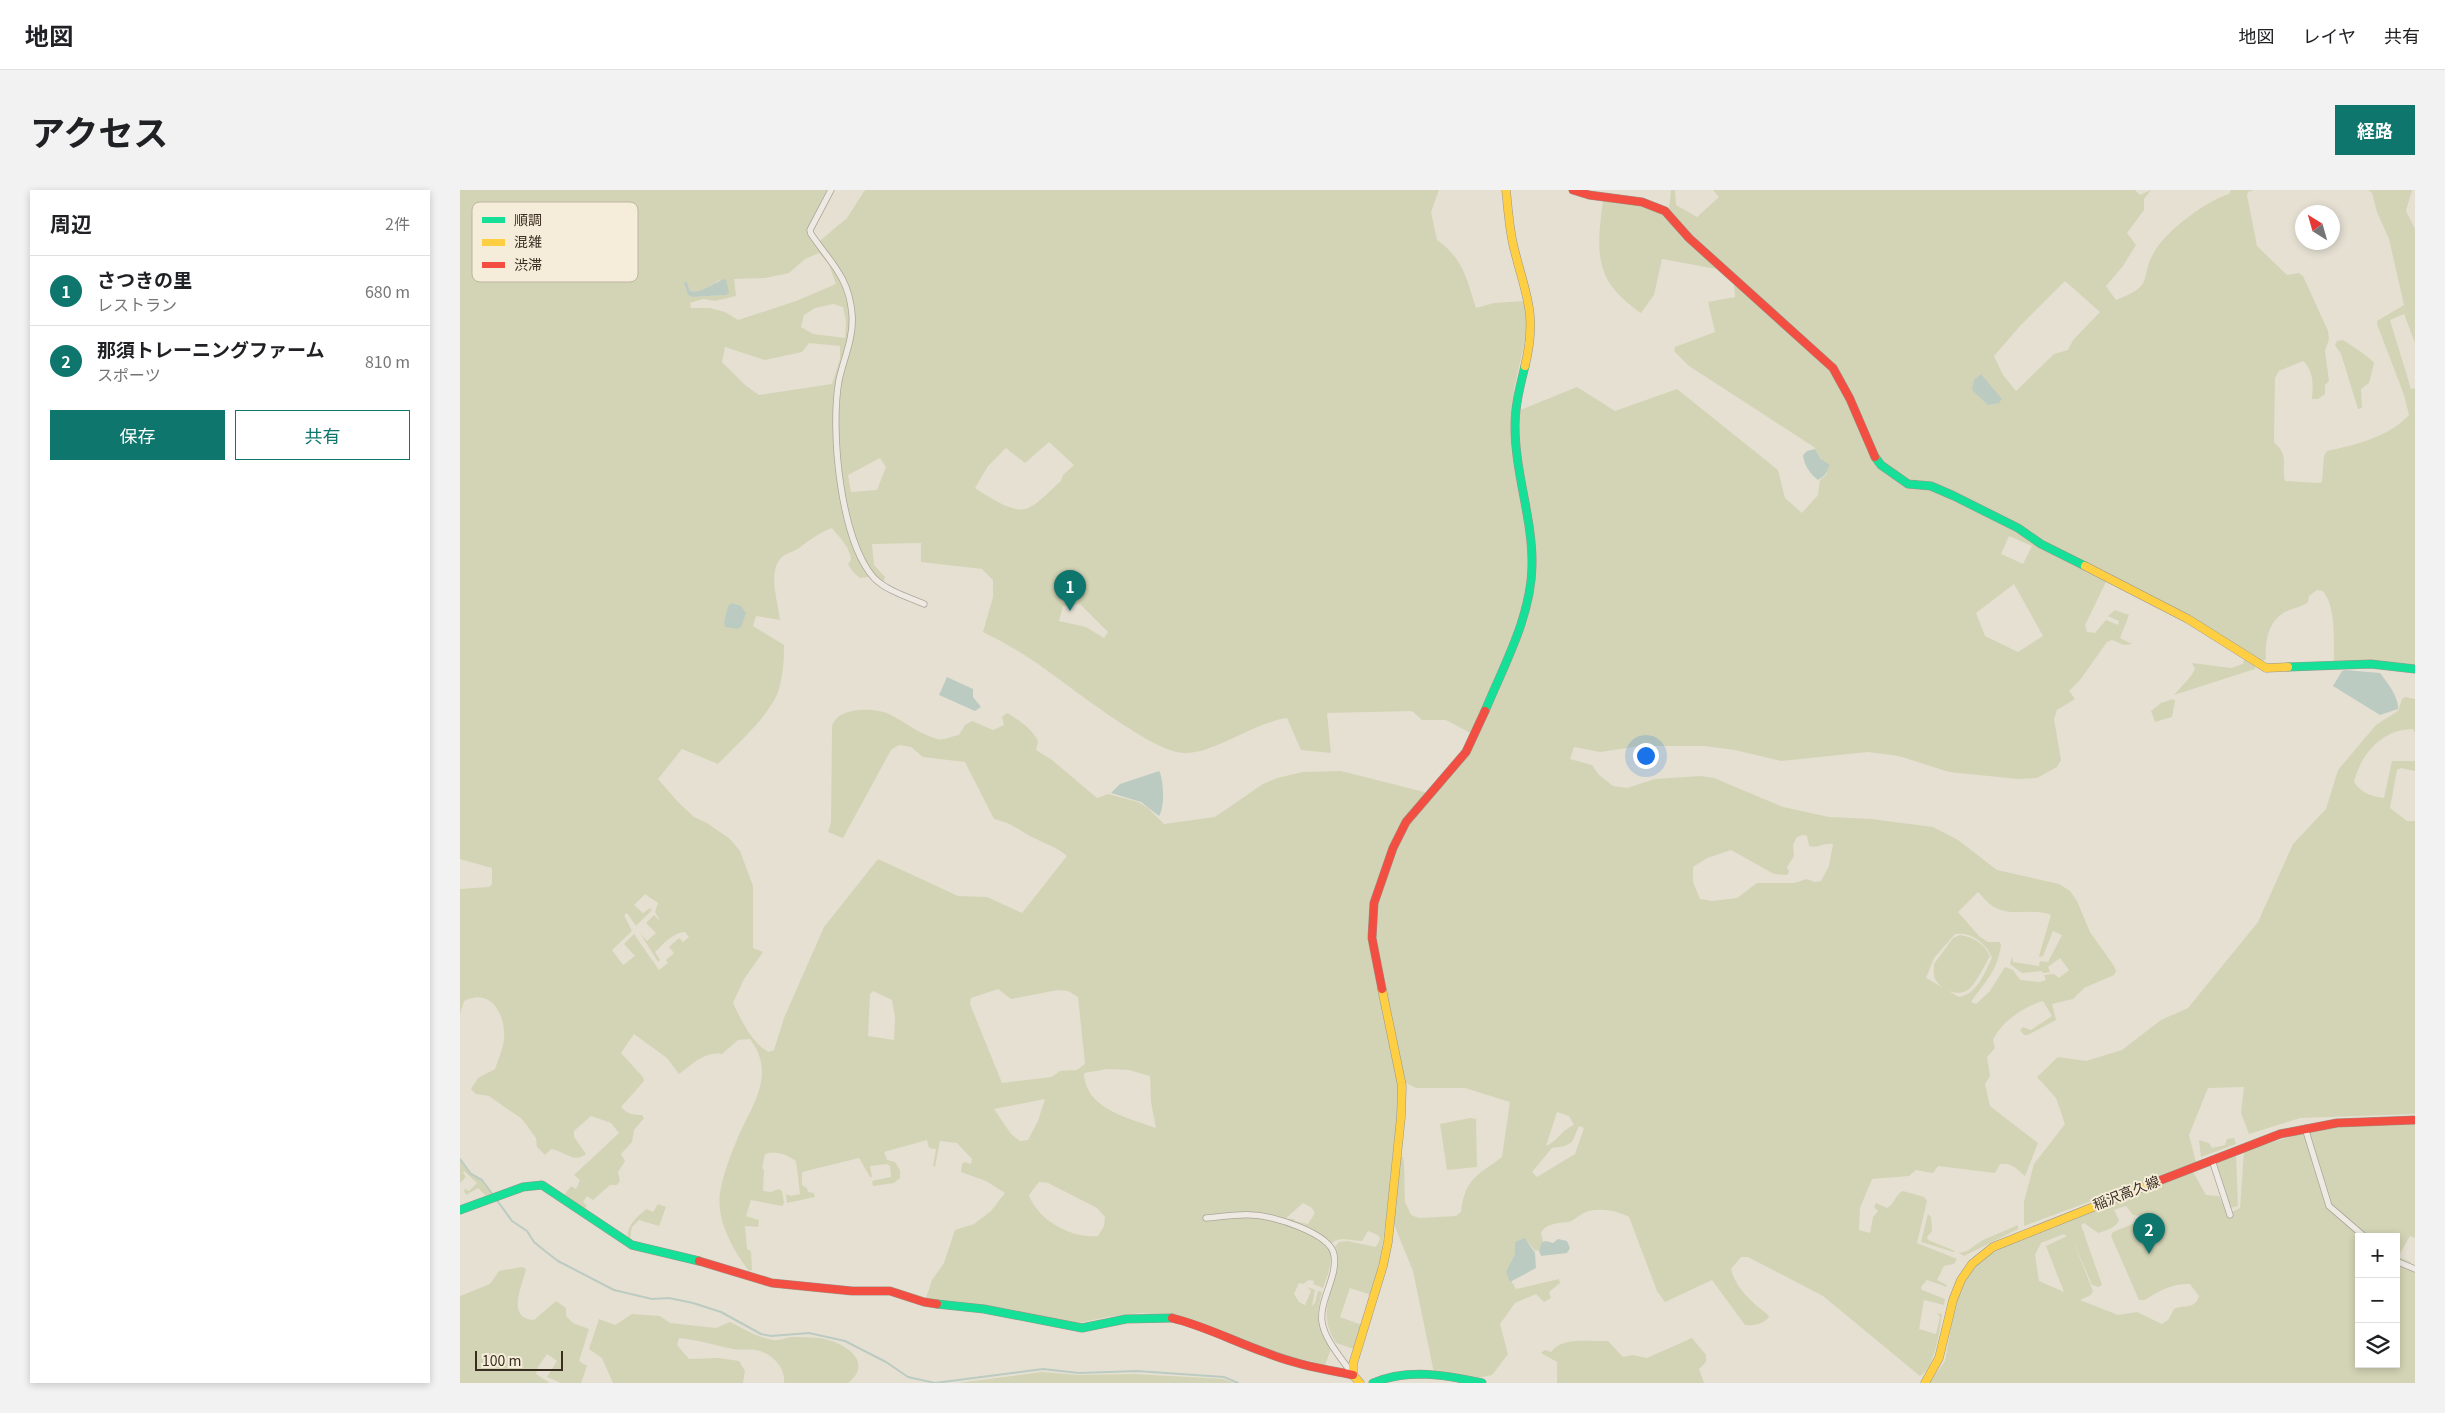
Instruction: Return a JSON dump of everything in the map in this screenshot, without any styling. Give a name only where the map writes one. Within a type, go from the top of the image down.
[{"type":"street","points":[[830,190],[810,230],[811,234],[835,264],[842,277],[852,312],[850,346],[839,380],[837,403],[837,448],[842,498],[848,521],[868,570],[889,589],[924,604]]},
{"type":"street","points":[[1354,1375],[1353,1364],[1383,1266],[1388,1242],[1401,1117],[1402,1086],[1372,938],[1374,903],[1393,848],[1406,822],[1466,752],[1473,740],[1524,615],[1532,579],[1534,549],[1515,427],[1516,400],[1532,325],[1531,306],[1513,242],[1506,190]]},
{"type":"street","points":[[1573,190],[1589,195],[1642,202],[1665,211],[1689,238],[1833,368],[1843,384],[1873,453],[1881,465],[1899,479],[1908,484],[1931,486],[1947,492],[2018,528],[2041,544],[2188,619],[2266,668],[2371,664],[2415,669]]},
{"type":"street","name":"稲沢高久線","points":[[1925,1383],[1939,1358],[1956,1291],[1966,1272],[1984,1253],[2002,1242],[2258,1142],[2305,1128],[2337,1123],[2415,1120]]},
{"type":"street","points":[[2305,1128],[2329,1206],[2361,1233]]},
{"type":"street","points":[[2212,1160],[2230,1215]]},
{"type":"street","points":[[460,1210],[523,1187],[542,1185],[557,1192],[585,1215],[632,1245],[684,1256],[772,1283],[852,1291],[890,1291],[924,1302],[984,1309],[1082,1328],[1093,1328],[1126,1319],[1171,1318],[1188,1322],[1276,1356],[1308,1366],[1354,1375]]},
{"type":"street","points":[[1206,1218],[1253,1214],[1265,1216],[1320,1236],[1330,1246],[1335,1255],[1334,1265],[1322,1313],[1322,1322],[1329,1339],[1360,1383]]},
{"type":"street","points":[[2400,1263],[2415,1269]]},
{"type":"street","points":[[1373,1383],[1389,1376],[1407,1375],[1455,1378],[1482,1383]]},
{"type":"green space","points":[[460,190],[827,190],[807,229],[810,239],[815,245],[847,218],[865,190],[1439,190],[1431,212],[1437,240],[1459,262],[1476,308],[1494,303],[1525,301],[1529,323],[1514,389],[1513,413],[1577,387],[1615,411],[1677,389],[1778,470],[1785,498],[1802,513],[1818,495],[1820,480],[1827,474],[1825,465],[1814,447],[1689,366],[1674,351],[1675,347],[1715,332],[1708,302],[1735,297],[1734,281],[1722,270],[1662,259],[1654,295],[1641,313],[1614,289],[1606,277],[1602,265],[1599,236],[1603,201],[1669,209],[1671,190],[1675,190],[1676,205],[1697,217],[1719,197],[1713,190],[2135,190],[2140,195],[2151,190],[2144,199],[2144,210],[2127,233],[2136,245],[2123,266],[2106,286],[2116,300],[2137,290],[2142,285],[2151,259],[2162,241],[2199,209],[2229,194],[2231,190],[2254,190],[2248,192],[2247,195],[2257,246],[2287,275],[2299,273],[2303,276],[2328,331],[2329,339],[2325,351],[2329,381],[2325,385],[2325,394],[2318,399],[2312,399],[2311,374],[2303,361],[2279,371],[2275,378],[2274,442],[2282,452],[2285,481],[2319,483],[2322,482],[2324,456],[2327,451],[2371,439],[2392,429],[2409,415],[2404,395],[2377,324],[2377,321],[2404,305],[2389,239],[2377,212],[2372,193],[2368,190],[2412,190],[2406,211],[2415,229],[2415,343],[2404,314],[2390,320],[2411,389],[2415,388],[2415,667],[2334,661],[2332,616],[2323,591],[2317,590],[2309,596],[2306,604],[2287,611],[2276,620],[2267,638],[2266,659],[2259,663],[2213,632],[2107,580],[2085,625],[2087,632],[2095,633],[2106,620],[2118,625],[2119,621],[2108,616],[2115,610],[2129,615],[2120,638],[2132,644],[2124,645],[2112,640],[2107,642],[2080,680],[2069,691],[2075,699],[2057,710],[2054,719],[2061,760],[2057,767],[2037,778],[2018,779],[1949,772],[1899,756],[1868,752],[1781,761],[1735,750],[1704,746],[1640,746],[1600,752],[1574,747],[1570,759],[1592,765],[1598,774],[1613,786],[1627,788],[1655,779],[1701,776],[1714,778],[1783,807],[1829,817],[1871,819],[1933,827],[1958,840],[1997,870],[2059,884],[2070,891],[2077,901],[2090,932],[2114,966],[2116,971],[2114,975],[2084,988],[2073,999],[2052,1004],[2056,1020],[2028,1035],[2024,1035],[2020,1030],[2023,1027],[2031,1030],[2052,1016],[2043,1001],[2028,1007],[2007,1021],[1993,1040],[1995,1048],[1987,1057],[1990,1076],[1985,1084],[1990,1106],[2038,1143],[2025,1176],[2014,1167],[2000,1164],[1995,1173],[1938,1166],[1933,1173],[1916,1170],[1909,1176],[1872,1179],[1860,1208],[1859,1230],[1870,1233],[1873,1217],[1878,1211],[1874,1207],[1876,1203],[1887,1208],[1898,1194],[1903,1191],[1924,1197],[1927,1201],[1917,1243],[1957,1259],[1954,1264],[1944,1266],[1937,1280],[1947,1285],[1947,1287],[1927,1280],[1921,1287],[1922,1290],[1945,1299],[1944,1305],[1924,1300],[1919,1329],[1936,1334],[1940,1317],[1937,1313],[1942,1314],[1933,1357],[1925,1372],[1920,1376],[1823,1296],[1748,1257],[1741,1257],[1731,1269],[1741,1289],[1769,1317],[1761,1323],[1745,1325],[1712,1280],[1665,1302],[1657,1291],[1629,1217],[1614,1211],[1602,1210],[1586,1212],[1569,1222],[1546,1227],[1541,1233],[1543,1242],[1540,1250],[1535,1251],[1525,1238],[1510,1279],[1516,1289],[1559,1279],[1560,1283],[1549,1292],[1551,1298],[1544,1302],[1536,1294],[1515,1303],[1500,1324],[1508,1354],[1492,1375],[1477,1378],[1434,1373],[1413,1271],[1393,1222],[1400,1157],[1403,1157],[1404,1162],[1405,1202],[1411,1215],[1419,1218],[1456,1216],[1461,1212],[1469,1185],[1479,1174],[1502,1157],[1510,1102],[1465,1088],[1416,1088],[1404,1082],[1395,1135],[1383,1242],[1371,1295],[1350,1288],[1340,1317],[1362,1325],[1354,1349],[1336,1343],[1329,1329],[1327,1305],[1335,1272],[1334,1248],[1339,1242],[1347,1241],[1376,1247],[1380,1239],[1378,1235],[1368,1231],[1362,1241],[1344,1239],[1332,1243],[1329,1246],[1330,1267],[1323,1288],[1313,1284],[1314,1281],[1309,1280],[1303,1284],[1299,1283],[1294,1294],[1299,1302],[1305,1305],[1311,1291],[1307,1287],[1315,1290],[1312,1306],[1315,1303],[1318,1291],[1322,1292],[1318,1316],[1322,1334],[1331,1349],[1325,1365],[1270,1351],[1171,1316],[1141,1313],[1107,1317],[1075,1324],[926,1298],[932,1280],[944,1263],[955,1230],[974,1224],[991,1211],[1005,1193],[986,1181],[961,1172],[962,1164],[965,1162],[971,1164],[972,1159],[957,1143],[940,1141],[935,1167],[933,1166],[936,1149],[929,1148],[927,1140],[884,1152],[887,1160],[895,1162],[900,1170],[900,1178],[894,1183],[873,1186],[872,1181],[891,1177],[890,1166],[887,1164],[870,1166],[872,1177],[870,1177],[859,1158],[802,1172],[802,1185],[807,1188],[808,1192],[814,1193],[815,1197],[787,1203],[786,1194],[791,1196],[800,1194],[796,1161],[781,1154],[765,1154],[762,1168],[764,1170],[763,1191],[771,1192],[779,1189],[782,1191],[784,1203],[782,1206],[751,1200],[746,1216],[759,1220],[758,1227],[745,1226],[747,1249],[751,1251],[752,1270],[749,1271],[737,1254],[727,1234],[719,1203],[726,1167],[754,1104],[762,1079],[762,1066],[758,1053],[750,1039],[738,1040],[722,1054],[705,1056],[679,1074],[667,1058],[634,1034],[621,1053],[643,1077],[644,1081],[621,1107],[628,1113],[642,1115],[644,1118],[634,1130],[632,1142],[621,1154],[625,1161],[618,1172],[620,1181],[617,1185],[610,1185],[593,1200],[587,1196],[583,1202],[587,1206],[585,1208],[578,1206],[564,1195],[571,1186],[576,1189],[580,1180],[574,1175],[619,1133],[611,1123],[591,1116],[574,1131],[574,1137],[586,1154],[581,1157],[573,1157],[551,1149],[545,1155],[537,1147],[536,1138],[522,1119],[489,1096],[476,1094],[471,1089],[478,1078],[495,1069],[503,1047],[504,1030],[495,1006],[482,998],[464,1001],[460,1014],[460,889],[489,887],[492,884],[492,868],[460,859]],"holes":[[[819,253],[829,265],[836,284],[796,301],[738,320],[725,312],[710,308],[691,308],[690,303],[703,299],[715,301],[736,296],[734,279],[765,278],[789,273],[805,259]],[[719,280],[726,295],[693,297],[684,282],[687,282],[690,291],[698,291],[709,287]],[[2065,281],[2100,312],[2073,340],[2068,350],[2054,354],[2016,391],[2003,375],[1994,356],[2020,326]],[[833,304],[843,307],[846,321],[845,338],[813,334],[801,327],[804,315],[815,308]],[[809,343],[840,346],[840,359],[832,384],[759,395],[745,385],[722,362],[725,347],[765,360],[802,352]],[[1049,442],[1074,465],[1063,475],[1061,481],[1032,506],[1015,509],[1000,503],[975,488],[988,466],[1006,448],[1025,463]],[[880,458],[886,467],[877,490],[851,492],[848,475]],[[832,528],[849,551],[851,560],[848,564],[860,578],[868,577],[883,583],[885,577],[874,565],[872,544],[921,543],[921,562],[982,569],[993,580],[993,597],[983,632],[1029,658],[1130,729],[1168,749],[1183,753],[1207,749],[1261,725],[1287,718],[1301,750],[1331,753],[1327,713],[1412,711],[1422,720],[1446,720],[1478,737],[1432,794],[1341,771],[1303,772],[1277,778],[1263,784],[1215,817],[1164,824],[1148,808],[1138,802],[1108,794],[1097,798],[1052,760],[1036,750],[1038,741],[1029,729],[1007,713],[1002,717],[1004,725],[993,730],[972,721],[965,725],[959,735],[939,739],[930,737],[889,714],[874,710],[848,712],[835,720],[832,727],[831,822],[828,832],[843,838],[891,750],[899,745],[911,747],[923,757],[965,762],[994,819],[1012,825],[1056,848],[1067,856],[1022,913],[987,897],[958,896],[878,859],[824,927],[784,1018],[774,1050],[769,1052],[763,1049],[752,1037],[733,1003],[744,979],[763,952],[753,948],[753,886],[740,851],[730,839],[707,823],[694,817],[658,779],[682,749],[718,764],[751,730],[774,701],[781,681],[784,645],[753,626],[756,616],[780,620],[774,579],[778,563],[782,557],[822,532]],[[2009,536],[2032,546],[2023,564],[2001,554]],[[2014,584],[2043,636],[2018,652],[1985,636],[1976,613]],[[1080,604],[1108,632],[1104,638],[1086,627],[1059,621],[1063,606]],[[1803,835],[1807,836],[1809,846],[1812,847],[1833,844],[1829,866],[1821,881],[1814,882],[1807,879],[1794,883],[1757,883],[1737,898],[1712,901],[1700,899],[1693,882],[1693,867],[1707,858],[1731,850],[1774,874],[1787,875],[1789,872],[1787,867],[1794,856],[1793,845],[1797,837]],[[1978,892],[1991,905],[2003,911],[2038,912],[2051,915],[2039,956],[2043,956],[2053,931],[2062,935],[2048,962],[2040,961],[2039,966],[2013,962],[2012,956],[2010,964],[2022,973],[2042,971],[2043,973],[2050,972],[2048,967],[2060,958],[2069,970],[2059,978],[2054,974],[2044,975],[2046,980],[2040,982],[2020,980],[2013,970],[2005,967],[1990,991],[1976,1004],[1971,1002],[1993,970],[2001,946],[2000,942],[1988,942],[1980,937],[1958,912]],[[645,894],[658,903],[655,912],[660,921],[654,915],[646,923],[656,933],[647,941],[640,933],[658,962],[660,960],[655,952],[668,939],[676,934],[685,932],[689,937],[683,942],[679,938],[669,947],[674,953],[666,960],[668,963],[659,970],[634,934],[624,944],[635,956],[623,965],[612,950],[632,931],[624,915],[627,913],[636,926],[652,910],[650,908],[643,913],[634,905]],[[1955,934],[1967,935],[1978,940],[1992,958],[1983,977],[1975,988],[1971,992],[1959,997],[1926,978],[1934,958]],[[998,989],[1011,999],[1058,990],[1068,991],[1078,997],[1085,1064],[1077,1070],[1060,1071],[1052,1077],[1002,1083],[970,1004],[971,998]],[[873,991],[892,1000],[895,1018],[894,1040],[868,1036],[870,994]],[[1108,1069],[1129,1070],[1150,1076],[1151,1102],[1156,1128],[1110,1110],[1100,1104],[1086,1085],[1084,1073]],[[1045,1099],[1038,1121],[1028,1140],[1020,1141],[1011,1134],[994,1109]],[[1557,1112],[1569,1116],[1574,1125],[1566,1129],[1546,1146]],[[1579,1126],[1584,1128],[1575,1154],[1537,1177],[1532,1172],[1552,1148],[1565,1146],[1572,1142]],[[1039,1182],[1048,1183],[1097,1208],[1105,1217],[1104,1226],[1098,1236],[1078,1235],[1048,1220],[1029,1195]],[[1303,1203],[1312,1208],[1315,1213],[1308,1224],[1295,1221],[1294,1219],[1285,1219]]]},
{"type":"green space","points":[[2343,340],[2374,363],[2369,383],[2361,389],[2362,408],[2358,409],[2341,354],[2335,345],[2337,341]]},
{"type":"green space","points":[[2244,659],[2255,666],[2255,669],[2174,695],[2195,669],[2192,663],[2231,668],[2243,664]]},
{"type":"green space","points":[[2405,697],[2415,699],[2415,733],[2413,729],[2402,730],[2383,738],[2368,752],[2362,761],[2354,782],[2367,793],[2384,798],[2392,761],[2415,761],[2415,771],[2401,768],[2397,770],[2390,808],[2407,821],[2415,821],[2415,1114],[2300,1118],[2249,1134],[2241,1113],[2244,1087],[2208,1088],[2189,1135],[2196,1162],[2024,1226],[2024,1202],[2034,1164],[2065,1124],[2056,1098],[2037,1077],[2058,1057],[2086,1061],[2122,1050],[2161,1020],[2188,1008],[2258,922],[2293,844],[2326,809],[2338,770],[2376,725],[2398,711],[2402,699]]},
{"type":"green space","points":[[2173,699],[2175,701],[2172,717],[2155,722],[2151,711],[2161,703]]},
{"type":"green space","points":[[1960,935],[1978,941],[1990,956],[1972,986],[1965,992],[1955,993],[1945,989],[1935,979],[1934,964],[1953,938]]},
{"type":"green space","points":[[1470,1118],[1476,1119],[1477,1167],[1447,1170],[1440,1124]]},
{"type":"green space","points":[[2415,1124],[2415,1238],[2410,1236],[2400,1254],[2400,1233],[2355,1233],[2355,1368],[2400,1368],[2400,1265],[2415,1272],[2415,1383],[1929,1383],[1945,1361],[1956,1300],[1965,1280],[1978,1262],[2003,1244],[2192,1170],[2206,1195],[2219,1196],[2227,1214],[2240,1208],[2244,1151],[2302,1133],[2348,1126]],"holes":[[[2126,1206],[2133,1215],[2154,1217],[2157,1219],[2150,1217],[2113,1232],[2111,1236],[2139,1300],[2145,1300],[2166,1288],[2184,1284],[2190,1284],[2199,1296],[2192,1305],[2174,1309],[2168,1320],[2162,1324],[2137,1312],[2118,1315],[2080,1300],[2091,1295],[2093,1291],[2072,1238],[2092,1285],[2098,1287],[2102,1285],[2081,1225],[2084,1223],[2098,1233],[2113,1227],[2119,1220],[2114,1210]],[[2064,1234],[2067,1236],[2046,1246],[2064,1292],[2039,1281],[2035,1255],[2041,1243]]]},
{"type":"green space","points":[[2234,1138],[2236,1144],[2201,1157],[2199,1140],[2209,1143],[2212,1148],[2225,1145],[2227,1139]]},
{"type":"green space","points":[[2236,1154],[2238,1206],[2231,1208],[2216,1161]]},
{"type":"green space","points":[[460,1161],[470,1174],[482,1180],[492,1194],[486,1196],[478,1188],[466,1195],[465,1189],[469,1191],[477,1183],[464,1171],[463,1173],[466,1177],[460,1183]]},
{"type":"green space","points":[[658,1204],[666,1207],[659,1226],[639,1220],[632,1227],[630,1239],[628,1239],[628,1230],[636,1218],[647,1209],[653,1212]]},
{"type":"green space","points":[[1928,1214],[1931,1217],[1932,1231],[1927,1237],[1928,1240],[1954,1252],[1921,1242]]},
{"type":"green space","points":[[2018,1225],[2018,1229],[1964,1256],[1959,1253],[1967,1251],[1983,1240]]},
{"type":"green space","points":[[2400,1258],[2411,1262],[2410,1265],[2400,1260]]},
{"type":"green space","points":[[522,1267],[526,1269],[518,1300],[520,1314],[525,1318],[534,1320],[556,1301],[566,1308],[566,1316],[573,1323],[589,1329],[579,1361],[587,1366],[581,1383],[561,1383],[547,1377],[557,1361],[547,1354],[538,1367],[536,1374],[550,1383],[460,1383],[460,1296],[490,1284],[499,1271]]},
{"type":"green space","points":[[632,1314],[660,1316],[670,1323],[716,1328],[730,1322],[756,1335],[773,1340],[792,1337],[828,1340],[853,1353],[859,1367],[856,1375],[848,1383],[784,1383],[783,1372],[780,1366],[767,1354],[679,1338],[677,1345],[689,1359],[719,1358],[739,1361],[745,1371],[743,1383],[613,1383],[602,1358],[589,1349],[599,1319],[615,1325]]},
{"type":"green space","points":[[1692,1338],[1706,1355],[1706,1362],[1699,1369],[1704,1383],[1557,1383],[1557,1362],[1541,1353],[1545,1350],[1551,1352],[1556,1347],[1569,1342],[1608,1341],[1623,1357],[1633,1355],[1647,1358]]},
{"type":"green space","points":[[1042,1372],[1079,1375],[1135,1374],[1223,1379],[1234,1383],[958,1383]]},
{"type":"shaded area","points":[[726,279],[729,293],[726,295],[693,297],[688,295],[684,282],[687,282],[690,291],[699,291]]},
{"type":"shaded area","points":[[1981,374],[2002,399],[1999,403],[1988,405],[1972,390],[1974,380]]},
{"type":"shaded area","points":[[1815,449],[1821,459],[1830,465],[1825,475],[1818,480],[1808,469],[1803,455],[1807,451]]},
{"type":"shaded area","points":[[732,603],[741,606],[746,613],[741,627],[738,629],[725,627],[724,622],[728,606]]},
{"type":"shaded area","points":[[2342,671],[2380,673],[2395,695],[2398,709],[2380,715],[2333,686]]},
{"type":"shaded area","points":[[947,677],[973,689],[973,697],[981,707],[975,711],[939,695]]},
{"type":"shaded area","points":[[1159,771],[1163,794],[1159,816],[1141,802],[1111,793],[1120,784]]},
{"type":"shaded area","points":[[1525,1238],[1535,1253],[1536,1268],[1510,1282],[1506,1272],[1515,1254],[1515,1242]]},
{"type":"shaded area","points":[[1558,1239],[1567,1241],[1570,1248],[1567,1253],[1541,1256],[1539,1251],[1542,1242],[1553,1243]]},
{"type":"waterway","points":[[460,1159],[471,1174],[482,1180],[493,1195]]},
{"type":"waterway","points":[[496,1199],[512,1221],[527,1231],[534,1242],[545,1251],[558,1261],[614,1290],[652,1299],[669,1298],[693,1303],[721,1312],[761,1334],[771,1336],[809,1333],[845,1341],[886,1362],[908,1377],[935,1383],[1043,1369],[1079,1373],[1137,1371],[1224,1377],[1238,1383]]},
{"type":"traffic: fast","points":[[1485,711],[1522,622],[1530,585],[1532,548],[1518,462],[1515,426],[1517,404],[1525,366]]},
{"type":"traffic: fast","points":[[1875,457],[1881,465],[1908,484],[1931,486],[1954,496],[2018,528],[2041,544],[2085,566]]},
{"type":"traffic: fast","points":[[2288,667],[2371,664],[2415,669]]},
{"type":"traffic: fast","points":[[460,1210],[523,1187],[542,1185],[632,1245],[699,1261]]},
{"type":"traffic: fast","points":[[937,1304],[984,1309],[1082,1328],[1126,1319],[1172,1318]]},
{"type":"traffic: fast","points":[[1373,1383],[1386,1378],[1413,1374],[1427,1374],[1482,1383]]},
{"type":"traffic: slow","points":[[1506,190],[1512,237],[1530,317],[1529,347],[1525,366]]},
{"type":"traffic: slow","points":[[2085,566],[2188,619],[2266,668],[2288,667]]},
{"type":"traffic: slow","points":[[1360,1383],[1353,1375],[1353,1364],[1383,1266],[1388,1242],[1401,1117],[1402,1086],[1382,989]]},
{"type":"traffic: slow","points":[[1925,1383],[1939,1358],[1953,1300],[1961,1280],[1972,1264],[1993,1247],[2156,1182]]},
{"type":"traffic: jam","points":[[1573,190],[1589,195],[1642,202],[1665,211],[1689,238],[1833,368],[1850,399],[1875,457]]},
{"type":"traffic: jam","points":[[1382,989],[1372,938],[1374,903],[1393,848],[1406,822],[1466,752],[1485,711]]},
{"type":"traffic: jam","points":[[2156,1182],[2280,1134],[2337,1123],[2415,1120]]},
{"type":"traffic: jam","points":[[699,1261],[772,1283],[852,1291],[890,1291],[924,1302],[937,1304]]},
{"type":"traffic: jam","points":[[1172,1318],[1196,1325],[1288,1360],[1353,1375]]},
{"type":"place","name":"さつきの里","points":[[1070,611]]},
{"type":"place","name":"那須トレーニングファーム","points":[[2149,1254]]}]
